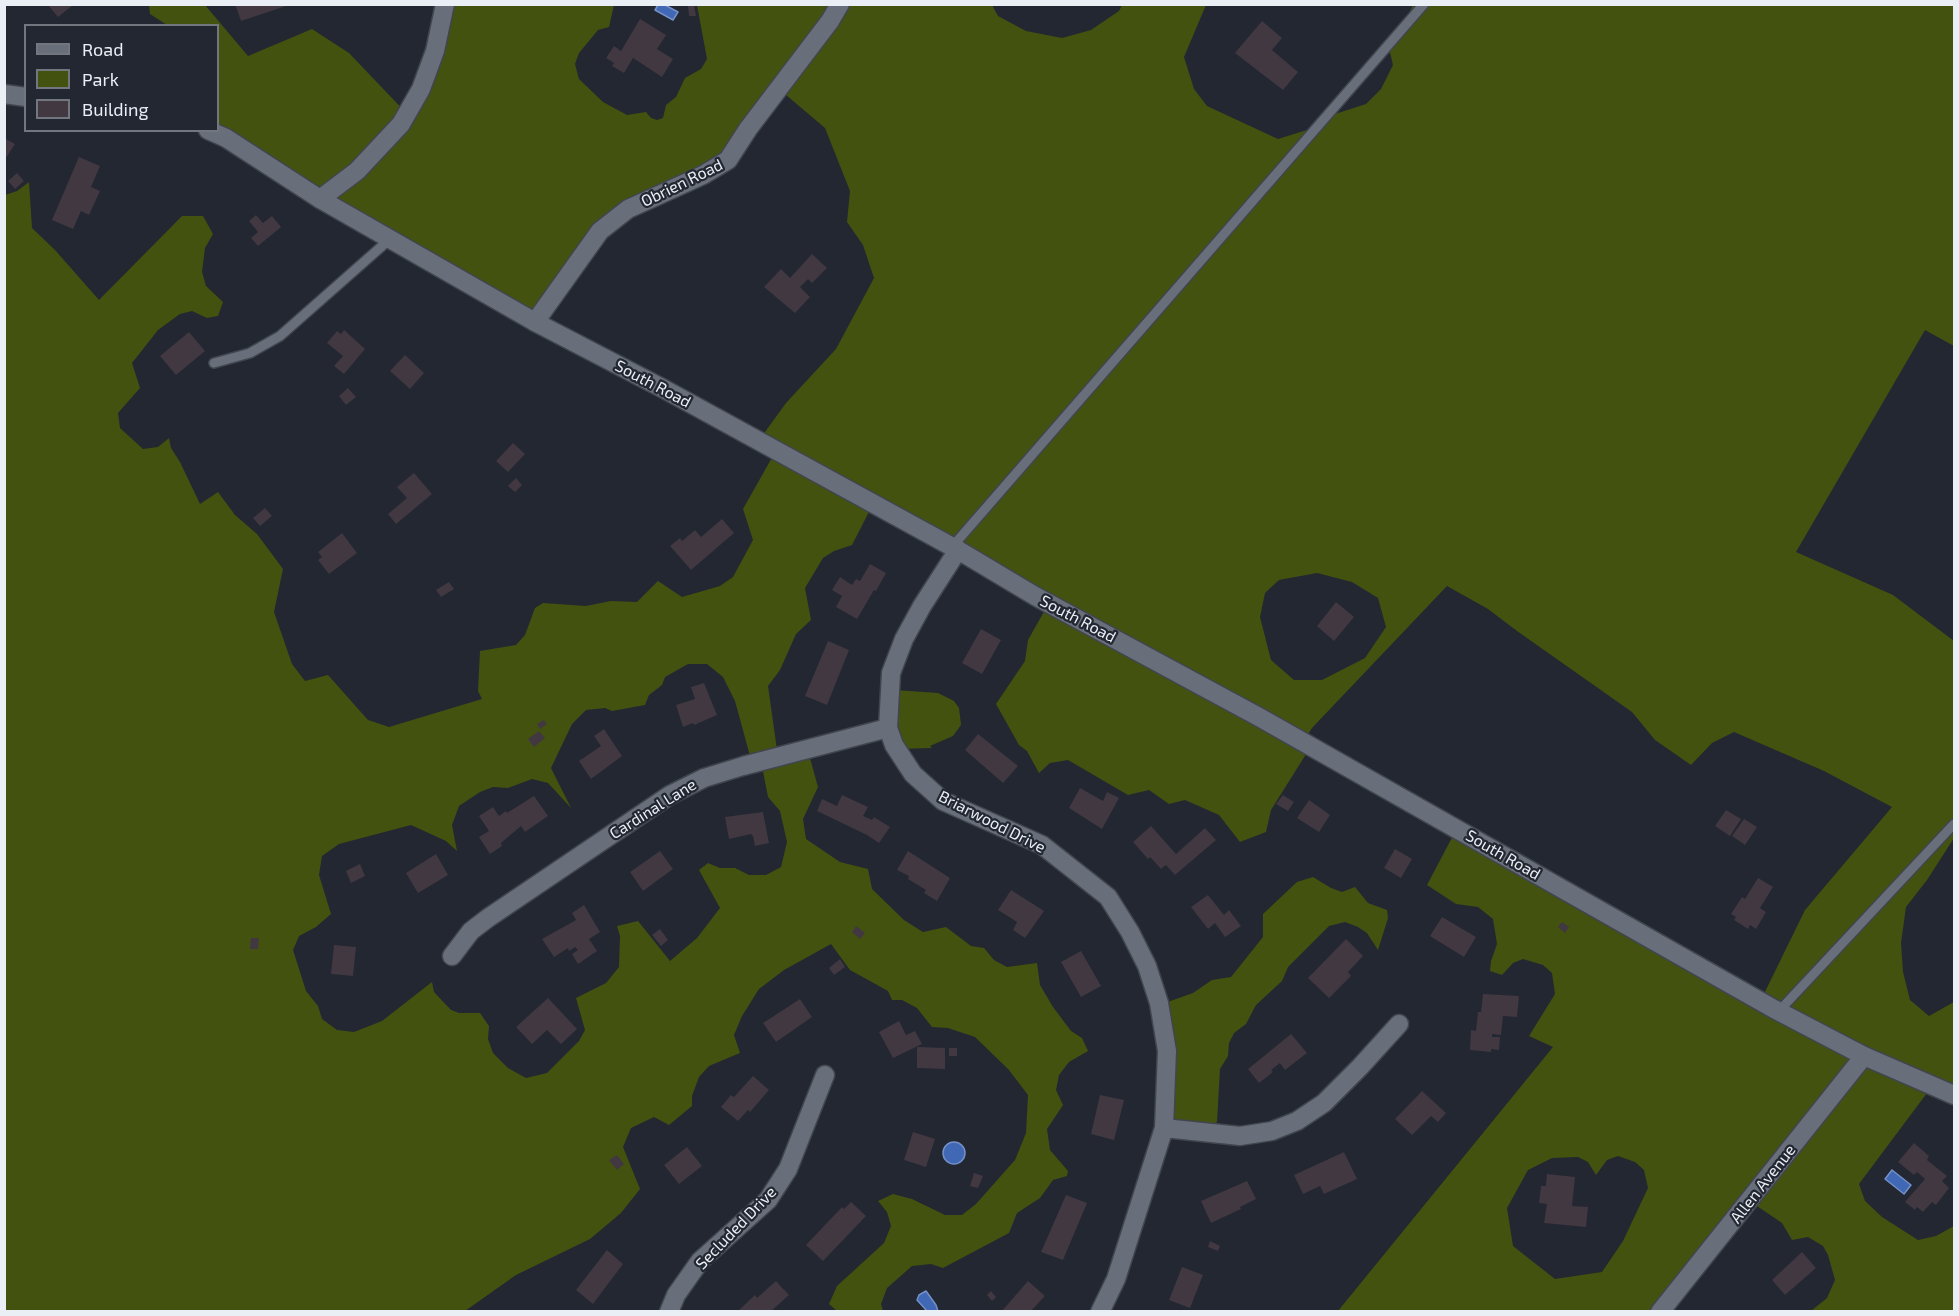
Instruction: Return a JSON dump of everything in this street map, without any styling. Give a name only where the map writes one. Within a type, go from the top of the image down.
[{"type":"street","points":[[320,200],[357,171],[401,124],[421,88],[432,60],[445,4]]},
{"type":"street","name":"Obrien Road","points":[[535,322],[600,231],[628,209],[703,175],[728,160],[748,129],[830,21],[840,4]]},
{"type":"street","points":[[4,94],[24,97]]},
{"type":"street","name":"South Road","points":[[212,132],[226,138],[320,200],[535,322],[664,389],[955,549],[1035,596],[1259,717],[1779,1011],[1864,1056],[1954,1095]]},
{"type":"street","points":[[888,728],[891,673],[904,639],[955,549]]},
{"type":"street","name":"Cardinal Lane","points":[[452,956],[471,931],[488,918],[670,795],[704,778],[743,766],[888,728]]},
{"type":"street","name":"Briarwood Drive","points":[[888,728],[894,745],[913,774],[943,801],[1042,845],[1108,897],[1130,932],[1147,966],[1159,1003],[1167,1051],[1164,1128],[1116,1279],[1100,1311]]},
{"type":"street","points":[[1164,1128],[1240,1136],[1272,1131],[1297,1121],[1324,1102],[1399,1024]]},
{"type":"street","name":"Allen Avenue","points":[[1660,1311],[1864,1056]]},
{"type":"street","name":"Secluded Drive","points":[[669,1311],[676,1295],[700,1261],[768,1200],[789,1169],[825,1075]]},
{"type":"lane","points":[[955,549],[1424,4]]},
{"type":"lane","points":[[214,363],[250,353],[280,336],[390,239]]},
{"type":"lane","points":[[1779,1011],[1954,825]]},
{"type":"green space","points":[[149,5],[205,5],[248,56],[312,29],[349,53],[412,119],[451,5],[614,5],[609,27],[598,30],[579,53],[575,64],[579,79],[603,102],[627,115],[646,112],[651,118],[657,120],[663,118],[666,105],[676,97],[685,78],[701,69],[707,59],[697,5],[992,5],[998,16],[1026,31],[1062,38],[1091,30],[1119,11],[1122,5],[1206,5],[1184,57],[1194,89],[1207,106],[1278,139],[1310,129],[1325,113],[1335,114],[1366,104],[1381,89],[1393,65],[1387,40],[1405,21],[1413,5],[1954,5],[1954,346],[1925,330],[1796,552],[1893,595],[1954,641],[1954,838],[1927,880],[1906,907],[1901,943],[1903,972],[1910,1000],[1929,1016],[1954,1002],[1954,1098],[1930,1089],[1859,1184],[1865,1201],[1882,1217],[1918,1240],[1936,1236],[1954,1226],[1954,1311],[1811,1311],[1827,1298],[1835,1280],[1828,1255],[1823,1246],[1808,1237],[1792,1240],[1782,1223],[1754,1204],[1664,1311],[1338,1311],[1553,1047],[1529,1036],[1555,994],[1552,973],[1543,965],[1523,959],[1513,963],[1502,975],[1490,971],[1497,944],[1493,919],[1478,907],[1456,904],[1427,885],[1456,830],[1760,1002],[1805,910],[1892,807],[1824,771],[1734,732],[1712,743],[1691,765],[1655,740],[1632,712],[1488,609],[1447,586],[1312,728],[1304,741],[1308,751],[1271,810],[1266,832],[1240,842],[1219,815],[1185,800],[1169,804],[1149,790],[1128,795],[1068,760],[1050,763],[1039,773],[1027,751],[1019,745],[996,704],[1025,661],[1028,640],[1046,608],[871,508],[852,545],[834,551],[823,558],[805,588],[811,620],[796,634],[780,670],[768,686],[777,750],[808,751],[818,787],[803,819],[806,839],[840,862],[868,869],[872,889],[904,920],[923,932],[946,927],[971,946],[984,948],[994,960],[1007,967],[1037,963],[1040,985],[1053,1007],[1071,1031],[1082,1038],[1088,1051],[1069,1062],[1059,1075],[1056,1090],[1063,1105],[1047,1129],[1050,1150],[1068,1171],[1067,1176],[1053,1180],[1040,1198],[1017,1213],[1009,1233],[943,1268],[931,1264],[912,1266],[887,1288],[881,1304],[883,1311],[837,1311],[829,1304],[837,1286],[884,1243],[891,1226],[887,1212],[878,1201],[893,1194],[912,1199],[945,1215],[962,1215],[976,1204],[1015,1160],[1026,1133],[1028,1095],[1009,1070],[975,1037],[948,1028],[932,1027],[917,1008],[902,1000],[892,1000],[888,991],[850,970],[831,944],[784,970],[759,989],[742,1016],[734,1035],[740,1053],[709,1066],[699,1077],[692,1096],[692,1106],[669,1125],[654,1117],[631,1128],[623,1147],[640,1189],[621,1213],[590,1239],[516,1275],[465,1311],[5,1312],[5,195],[17,191],[29,182],[32,228],[55,250],[99,300],[182,216],[203,216],[213,234],[205,248],[202,272],[206,286],[223,302],[218,316],[207,318],[192,311],[180,314],[158,330],[132,363],[140,388],[118,413],[120,428],[143,449],[158,447],[169,438],[171,448],[200,504],[218,492],[235,515],[257,534],[283,569],[274,612],[292,664],[305,681],[328,675],[368,720],[389,727],[482,699],[478,691],[480,651],[516,645],[525,635],[535,608],[543,603],[586,606],[611,601],[637,602],[658,581],[682,597],[720,586],[733,577],[753,540],[743,509],[774,454],[757,443],[786,403],[836,349],[874,278],[863,245],[847,222],[850,191],[825,128],[779,89],[750,128],[709,167],[625,203],[538,323],[219,131],[219,24],[165,24],[150,14]],"holes":[[[1317,573],[1352,582],[1378,598],[1386,627],[1365,658],[1322,680],[1294,680],[1271,660],[1260,617],[1265,593],[1279,580]],[[688,664],[707,664],[723,677],[735,701],[750,756],[761,761],[768,797],[780,811],[787,842],[781,867],[766,875],[749,875],[735,868],[720,868],[708,863],[699,870],[720,908],[697,938],[670,961],[638,921],[617,926],[620,936],[619,967],[606,983],[576,998],[585,1030],[579,1041],[547,1073],[526,1078],[508,1068],[493,1053],[488,1039],[489,1026],[480,1013],[459,1013],[451,1010],[434,992],[432,982],[382,1021],[354,1032],[337,1030],[322,1019],[318,1006],[306,991],[293,950],[299,936],[316,927],[331,914],[319,875],[322,856],[339,844],[411,825],[446,841],[457,851],[452,825],[459,806],[480,792],[493,787],[508,788],[532,779],[548,783],[571,808],[551,768],[572,724],[586,710],[605,708],[612,711],[645,705],[649,695],[662,685],[665,677]],[[1618,1156],[1635,1162],[1644,1170],[1648,1188],[1623,1241],[1602,1272],[1555,1279],[1513,1246],[1507,1208],[1528,1170],[1552,1158],[1578,1157],[1588,1162],[1596,1175],[1607,1160]]]},
{"type":"green space","points":[[894,690],[938,693],[954,701],[959,708],[961,725],[953,736],[930,746],[932,748],[897,749]]},
{"type":"green space","points":[[1313,877],[1342,892],[1355,887],[1368,903],[1387,910],[1388,918],[1378,950],[1367,933],[1358,927],[1345,922],[1329,926],[1288,967],[1282,981],[1256,1005],[1246,1024],[1234,1033],[1229,1043],[1228,1056],[1220,1069],[1217,1122],[1214,1124],[1165,1119],[1162,1004],[1193,993],[1212,980],[1231,977],[1263,937],[1263,914],[1297,882]]},
{"type":"water","points":[[658,5],[665,5],[678,12],[673,20],[655,10]]},
{"type":"water","points":[[954,1142],[962,1145],[965,1153],[962,1161],[954,1164],[946,1161],[943,1153],[946,1145]]},
{"type":"water","points":[[1892,1170],[1911,1185],[1904,1194],[1885,1179]]},
{"type":"water","points":[[926,1291],[938,1311],[927,1311],[917,1300],[919,1295]]},
{"type":"building","points":[[235,4],[289,4],[289,5],[241,21]]},
{"type":"building","points":[[48,5],[73,5],[58,17]]},
{"type":"building","points":[[694,5],[696,16],[689,16],[688,6]]},
{"type":"building","points":[[640,19],[666,35],[657,49],[673,59],[662,77],[633,58],[624,73],[612,66],[614,63],[606,58],[614,46],[621,51]]},
{"type":"building","points":[[1262,21],[1282,38],[1272,50],[1298,72],[1283,90],[1235,53]]},
{"type":"building","points":[[4,138],[15,144],[4,161]]},
{"type":"building","points":[[79,157],[100,166],[91,187],[100,191],[89,215],[81,211],[73,229],[52,220]]},
{"type":"building","points":[[17,173],[24,181],[15,189],[8,181]]},
{"type":"building","points":[[256,215],[263,223],[272,216],[281,227],[258,246],[251,238],[258,232],[249,221]]},
{"type":"building","points":[[812,254],[827,268],[812,283],[808,279],[800,287],[810,297],[795,313],[764,287],[781,269],[790,278]]},
{"type":"building","points":[[344,330],[365,349],[344,374],[334,366],[343,356],[327,343],[337,331],[341,334]]},
{"type":"building","points":[[189,332],[205,351],[176,375],[160,356]]},
{"type":"building","points":[[405,355],[424,373],[410,389],[390,371]]},
{"type":"building","points":[[348,388],[356,397],[346,405],[339,396]]},
{"type":"building","points":[[513,443],[525,454],[508,472],[496,461]]},
{"type":"building","points":[[414,473],[432,494],[396,524],[388,514],[407,498],[397,487]]},
{"type":"building","points":[[516,478],[522,485],[515,492],[508,486]]},
{"type":"building","points":[[265,508],[272,516],[260,526],[253,518]]},
{"type":"building","points":[[722,519],[734,533],[691,570],[670,546],[680,538],[682,541],[695,530],[701,537]]},
{"type":"building","points":[[342,533],[357,553],[329,574],[318,560],[322,557],[318,552]]},
{"type":"building","points":[[870,564],[886,573],[857,619],[836,607],[842,596],[832,590],[840,577],[852,585],[856,579],[860,581]]},
{"type":"building","points":[[449,582],[454,589],[441,597],[436,590]]},
{"type":"building","points":[[1336,602],[1354,617],[1334,641],[1317,626]]},
{"type":"building","points":[[981,629],[1001,640],[982,674],[962,663]]},
{"type":"building","points":[[828,641],[849,650],[827,705],[805,696]]},
{"type":"building","points":[[704,683],[717,715],[683,727],[676,705],[695,699],[691,687]]},
{"type":"building","points":[[544,720],[547,724],[540,729],[537,724]]},
{"type":"building","points":[[604,729],[622,756],[591,779],[579,761],[601,746],[594,736]]},
{"type":"building","points":[[539,731],[545,738],[534,747],[528,739]]},
{"type":"building","points":[[978,734],[1018,766],[1003,783],[965,750]]},
{"type":"building","points":[[1080,788],[1103,801],[1107,792],[1119,798],[1102,829],[1069,808]]},
{"type":"building","points":[[842,795],[868,807],[863,816],[872,820],[874,817],[890,827],[879,843],[817,811],[822,799],[837,806]]},
{"type":"building","points":[[1283,795],[1294,802],[1288,811],[1276,804]]},
{"type":"building","points":[[534,796],[548,816],[525,832],[521,826],[501,843],[502,846],[490,854],[479,837],[489,831],[479,816],[493,807],[499,816]]},
{"type":"building","points":[[1309,800],[1330,815],[1319,832],[1297,818]]},
{"type":"building","points":[[1726,810],[1741,819],[1730,836],[1715,826]]},
{"type":"building","points":[[763,812],[769,843],[755,846],[751,834],[729,839],[725,817]]},
{"type":"building","points":[[1744,819],[1757,827],[1745,845],[1732,836]]},
{"type":"building","points":[[1151,826],[1176,854],[1205,828],[1216,840],[1175,875],[1166,865],[1161,869],[1150,857],[1148,859],[1133,842]]},
{"type":"building","points":[[1395,849],[1412,859],[1401,878],[1384,868]]},
{"type":"building","points":[[660,851],[673,869],[643,891],[630,872]]},
{"type":"building","points":[[908,851],[950,878],[937,901],[924,893],[926,890],[908,879],[909,876],[897,870]]},
{"type":"building","points":[[436,854],[448,875],[418,893],[406,873]]},
{"type":"building","points":[[360,864],[365,876],[351,883],[346,871]]},
{"type":"building","points":[[1758,878],[1773,887],[1760,908],[1766,912],[1756,929],[1750,925],[1748,929],[1734,920],[1736,917],[1731,914],[1742,897],[1745,899]]},
{"type":"building","points":[[1011,890],[1044,911],[1025,938],[1013,930],[1017,922],[998,910]]},
{"type":"building","points":[[1208,895],[1224,915],[1229,910],[1241,926],[1225,937],[1215,923],[1208,929],[1191,907]]},
{"type":"building","points":[[584,905],[600,932],[589,939],[597,951],[578,964],[572,954],[578,950],[575,947],[569,951],[568,948],[554,957],[542,939],[576,920],[572,913]]},
{"type":"building","points":[[1442,917],[1476,937],[1464,957],[1430,936]]},
{"type":"building","points":[[1562,922],[1569,927],[1565,933],[1558,927]]},
{"type":"building","points":[[856,926],[865,933],[860,939],[852,932]]},
{"type":"building","points":[[660,929],[668,940],[661,946],[652,935]]},
{"type":"building","points":[[251,938],[259,938],[258,949],[250,949]]},
{"type":"building","points":[[1346,939],[1363,956],[1348,972],[1351,976],[1329,998],[1308,978]]},
{"type":"building","points":[[334,945],[356,947],[353,976],[331,974]]},
{"type":"building","points":[[1081,951],[1101,986],[1081,997],[1061,962]]},
{"type":"building","points":[[840,959],[845,967],[834,975],[829,968]]},
{"type":"building","points":[[1483,994],[1519,996],[1517,1017],[1503,1016],[1501,1035],[1492,1034],[1492,1037],[1500,1037],[1499,1050],[1491,1049],[1491,1052],[1470,1050],[1471,1030],[1476,1031]]},
{"type":"building","points":[[548,998],[577,1029],[561,1044],[547,1030],[532,1044],[516,1027]]},
{"type":"building","points":[[800,999],[812,1017],[776,1042],[763,1023]]},
{"type":"building","points":[[899,1021],[906,1035],[915,1031],[922,1044],[893,1058],[879,1032]]},
{"type":"building","points":[[1291,1034],[1307,1053],[1285,1070],[1280,1063],[1259,1083],[1248,1069]]},
{"type":"building","points":[[917,1047],[945,1048],[945,1069],[917,1068]]},
{"type":"building","points":[[949,1048],[957,1048],[957,1056],[949,1056]]},
{"type":"building","points":[[753,1076],[769,1090],[750,1112],[748,1110],[738,1121],[721,1107],[731,1095],[734,1097]]},
{"type":"building","points":[[1422,1091],[1446,1113],[1438,1122],[1431,1116],[1412,1135],[1395,1119]]},
{"type":"building","points":[[1100,1095],[1124,1100],[1114,1140],[1091,1134]]},
{"type":"building","points":[[913,1132],[935,1139],[926,1167],[904,1160]]},
{"type":"building","points":[[1914,1143],[1929,1156],[1927,1160],[1947,1176],[1942,1181],[1949,1188],[1936,1205],[1932,1202],[1923,1212],[1917,1207],[1915,1210],[1905,1202],[1925,1179],[1917,1172],[1914,1175],[1898,1162]]},
{"type":"building","points":[[687,1147],[702,1166],[679,1184],[664,1165]]},
{"type":"building","points":[[1344,1152],[1357,1179],[1324,1194],[1320,1186],[1303,1194],[1294,1175]]},
{"type":"building","points":[[617,1155],[624,1164],[617,1170],[609,1160]]},
{"type":"building","points":[[974,1173],[983,1176],[978,1188],[970,1186]]},
{"type":"building","points":[[1547,1174],[1575,1177],[1572,1206],[1588,1207],[1586,1227],[1544,1223],[1547,1204],[1539,1203],[1541,1186],[1546,1186]]},
{"type":"building","points":[[1247,1181],[1256,1199],[1211,1223],[1201,1201]]},
{"type":"building","points":[[1066,1195],[1087,1203],[1063,1260],[1041,1252]]},
{"type":"building","points":[[851,1202],[866,1216],[823,1261],[806,1245],[842,1207],[844,1209]]},
{"type":"building","points":[[1210,1241],[1220,1246],[1218,1251],[1208,1247]]},
{"type":"building","points":[[607,1250],[623,1264],[593,1304],[576,1290]]},
{"type":"building","points":[[1802,1252],[1816,1268],[1785,1295],[1772,1280]]},
{"type":"building","points":[[1182,1267],[1203,1275],[1190,1308],[1169,1300]]},
{"type":"building","points":[[776,1281],[789,1295],[770,1312],[737,1312],[755,1295],[757,1298]]},
{"type":"building","points":[[1028,1281],[1045,1296],[1030,1312],[1001,1312]]},
{"type":"building","points":[[991,1291],[996,1297],[992,1301],[987,1295]]}]
